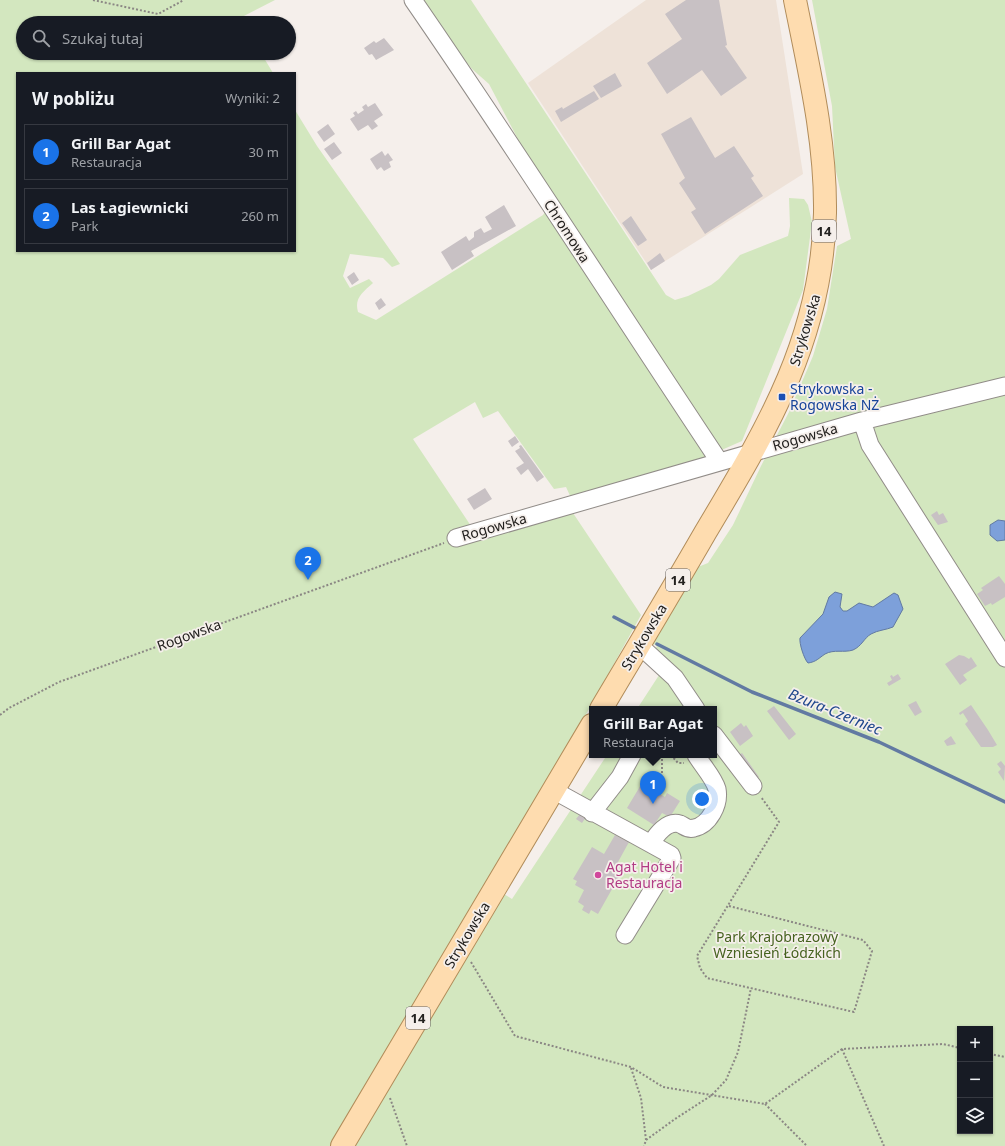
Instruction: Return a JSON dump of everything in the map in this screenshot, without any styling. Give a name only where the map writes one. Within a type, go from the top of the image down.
[{"type":"main road","name":"Strykowska","points":[[603,706],[754,451],[782,396],[806,333],[818,284],[824,239],[825,186],[822,145],[795,0]]},
{"type":"main road","name":"Strykowska","points":[[342,1146],[589,730]]},
{"type":"street","name":"Chromowa","points":[[414,0],[488,109],[561,223],[719,461]]},
{"type":"street","name":"Rogowska","points":[[456,538],[862,421],[1005,386]]},
{"type":"street","points":[[862,421],[870,445],[1005,658]]},
{"type":"street","points":[[639,645],[675,678],[694,706]]},
{"type":"street","points":[[717,739],[753,786]]},
{"type":"street","points":[[592,813],[620,777],[630,758]]},
{"type":"street","points":[[651,844],[661,830],[669,825],[680,824],[686,829],[691,829],[700,827],[709,819],[715,804],[717,790],[698,758]]},
{"type":"street","points":[[553,790],[592,813],[671,855],[672,860],[625,935]]},
{"type":"path","points":[[93,0],[158,14],[184,0]]},
{"type":"path","name":"Rogowska","points":[[0,715],[9,708],[59,682],[456,538]]},
{"type":"path","points":[[662,758],[662,772]]},
{"type":"path","points":[[729,906],[863,940],[872,951],[854,1012],[707,978],[696,960],[779,822],[753,786]]},
{"type":"path","points":[[462,945],[515,1036],[631,1067],[663,1087],[765,1104],[807,1146]]},
{"type":"path","points":[[646,1140],[712,1095],[726,1080],[738,1052],[751,988]]},
{"type":"path","points":[[765,1104],[842,1049],[943,1044],[957,1047]]},
{"type":"path","points":[[842,1049],[884,1146]]},
{"type":"path","points":[[993,1055],[1005,1057]]},
{"type":"path","points":[[631,1067],[641,1098],[646,1140],[644,1146]]},
{"type":"path","points":[[383,1077],[407,1146]]},
{"type":"shaded area","points":[[646,0],[776,0],[803,174],[651,270],[528,83]]},
{"type":"green space","name":"Park Krajobrazowy Wzniesień Łódzkich","points":[[0,0],[275,0],[244,16],[16,16],[16,60],[265,60],[272,72],[16,72],[16,252],[296,252],[296,112],[317,146],[400,264],[392,267],[383,258],[350,254],[343,276],[350,288],[369,279],[373,283],[358,299],[357,307],[358,312],[376,320],[543,215],[555,198],[520,143],[489,84],[472,69],[458,52],[421,0],[471,0],[666,295],[675,300],[688,296],[711,285],[719,279],[740,255],[788,236],[790,226],[789,198],[804,199],[808,205],[812,222],[803,290],[742,441],[692,463],[572,500],[566,487],[554,489],[498,411],[483,418],[475,402],[413,439],[481,541],[547,518],[573,513],[641,615],[591,706],[589,706],[589,709],[491,886],[512,899],[605,758],[717,758],[717,706],[639,706],[663,669],[648,661],[657,646],[652,643],[698,567],[708,563],[733,525],[789,412],[813,356],[827,309],[837,246],[851,239],[835,167],[832,106],[812,0],[1005,0],[1005,1146],[0,1146]]},
{"type":"water","points":[[998,520],[1005,521],[1005,540],[997,541],[990,535],[990,525]]},
{"type":"water","points":[[835,592],[842,594],[840,607],[843,611],[847,611],[859,603],[873,607],[894,593],[898,595],[903,609],[893,627],[871,634],[853,650],[828,653],[815,661],[808,663],[802,651],[800,638],[823,614],[829,597]]},
{"type":"building","points":[[686,0],[719,0],[727,45],[725,46],[747,78],[721,96],[702,70],[667,94],[647,63],[682,39],[665,14]]},
{"type":"building","points":[[384,38],[394,50],[376,60],[372,54],[369,55],[364,48],[374,41],[376,43]]},
{"type":"building","points":[[615,73],[622,86],[601,98],[593,86]]},
{"type":"building","points":[[594,91],[599,99],[561,122],[555,111],[562,107],[563,109]]},
{"type":"building","points":[[375,103],[383,115],[374,121],[378,126],[372,130],[368,125],[358,131],[350,119],[355,116],[353,113],[356,111],[358,114],[364,110],[362,107],[366,104],[368,107]]},
{"type":"building","points":[[691,117],[715,158],[734,146],[754,176],[751,178],[763,196],[705,234],[691,212],[696,209],[679,183],[685,178],[661,134]]},
{"type":"building","points":[[328,124],[335,134],[324,142],[317,132]]},
{"type":"building","points":[[334,142],[342,153],[332,160],[324,149]]},
{"type":"building","points":[[382,151],[385,156],[388,153],[393,160],[389,162],[391,167],[384,171],[381,167],[377,170],[370,159]]},
{"type":"building","points":[[504,205],[516,226],[471,251],[474,256],[452,270],[441,252],[466,236],[469,241],[474,237],[474,232],[481,228],[484,233],[492,229],[485,217]]},
{"type":"building","points":[[631,216],[647,240],[638,246],[622,223]]},
{"type":"building","points":[[660,253],[665,261],[651,270],[647,263]]},
{"type":"building","points":[[354,272],[359,280],[352,285],[347,277]]},
{"type":"building","points":[[381,298],[386,305],[379,310],[375,303]]},
{"type":"building","points":[[515,436],[519,442],[512,447],[508,441]]},
{"type":"building","points":[[521,445],[544,477],[537,482],[528,469],[521,475],[516,468],[524,463],[515,451],[520,448],[519,446]]},
{"type":"building","points":[[485,488],[492,499],[474,510],[467,499]]},
{"type":"building","points":[[937,511],[939,515],[943,513],[948,522],[938,525],[931,515]]},
{"type":"building","points":[[999,576],[1005,584],[1005,597],[992,605],[991,603],[985,606],[977,594],[983,590],[981,588]]},
{"type":"building","points":[[959,655],[969,659],[971,657],[977,666],[963,675],[967,680],[960,685],[945,664]]},
{"type":"building","points":[[898,674],[901,679],[889,686],[887,683],[892,680],[890,676],[892,675],[893,677]]},
{"type":"building","points":[[916,701],[922,712],[915,716],[908,705]]},
{"type":"building","points":[[971,705],[997,745],[993,747],[981,747],[965,724],[968,721],[963,713],[960,715],[959,713]]},
{"type":"building","points":[[774,706],[796,734],[789,740],[767,711]]},
{"type":"building","points":[[741,723],[744,727],[746,725],[753,736],[740,746],[730,732]]},
{"type":"building","points":[[951,736],[956,744],[947,746],[944,741]]},
{"type":"building","points":[[742,753],[759,777],[754,779],[738,756]]},
{"type":"building","points":[[1001,761],[1005,766],[1004,781],[998,772],[1001,769],[997,764]]},
{"type":"building","points":[[642,783],[665,797],[667,793],[680,801],[670,817],[662,813],[654,825],[627,808]]},
{"type":"building","points":[[580,814],[586,817],[582,823],[576,819]]},
{"type":"building","points":[[615,835],[629,842],[618,862],[625,866],[598,914],[591,910],[589,914],[582,910],[584,906],[578,902],[584,890],[575,885],[577,881],[573,879],[592,847],[604,854]]},
{"type":"waterway","name":"Bzura-Czerniec","points":[[614,617],[635,628]]},
{"type":"waterway","name":"Bzura-Czerniec","points":[[657,644],[752,692],[879,742],[1005,802]]},
{"type":"place","name":"Strykowska - Rogowska NŻ","points":[[782,397]]},
{"type":"place","name":"Las Łagiewnicki","points":[[308,580]]},
{"type":"place","name":"Grill Bar Agat","points":[[653,804]]},
{"type":"place","name":"Agat Hotel i Restauracja","points":[[598,875]]}]
